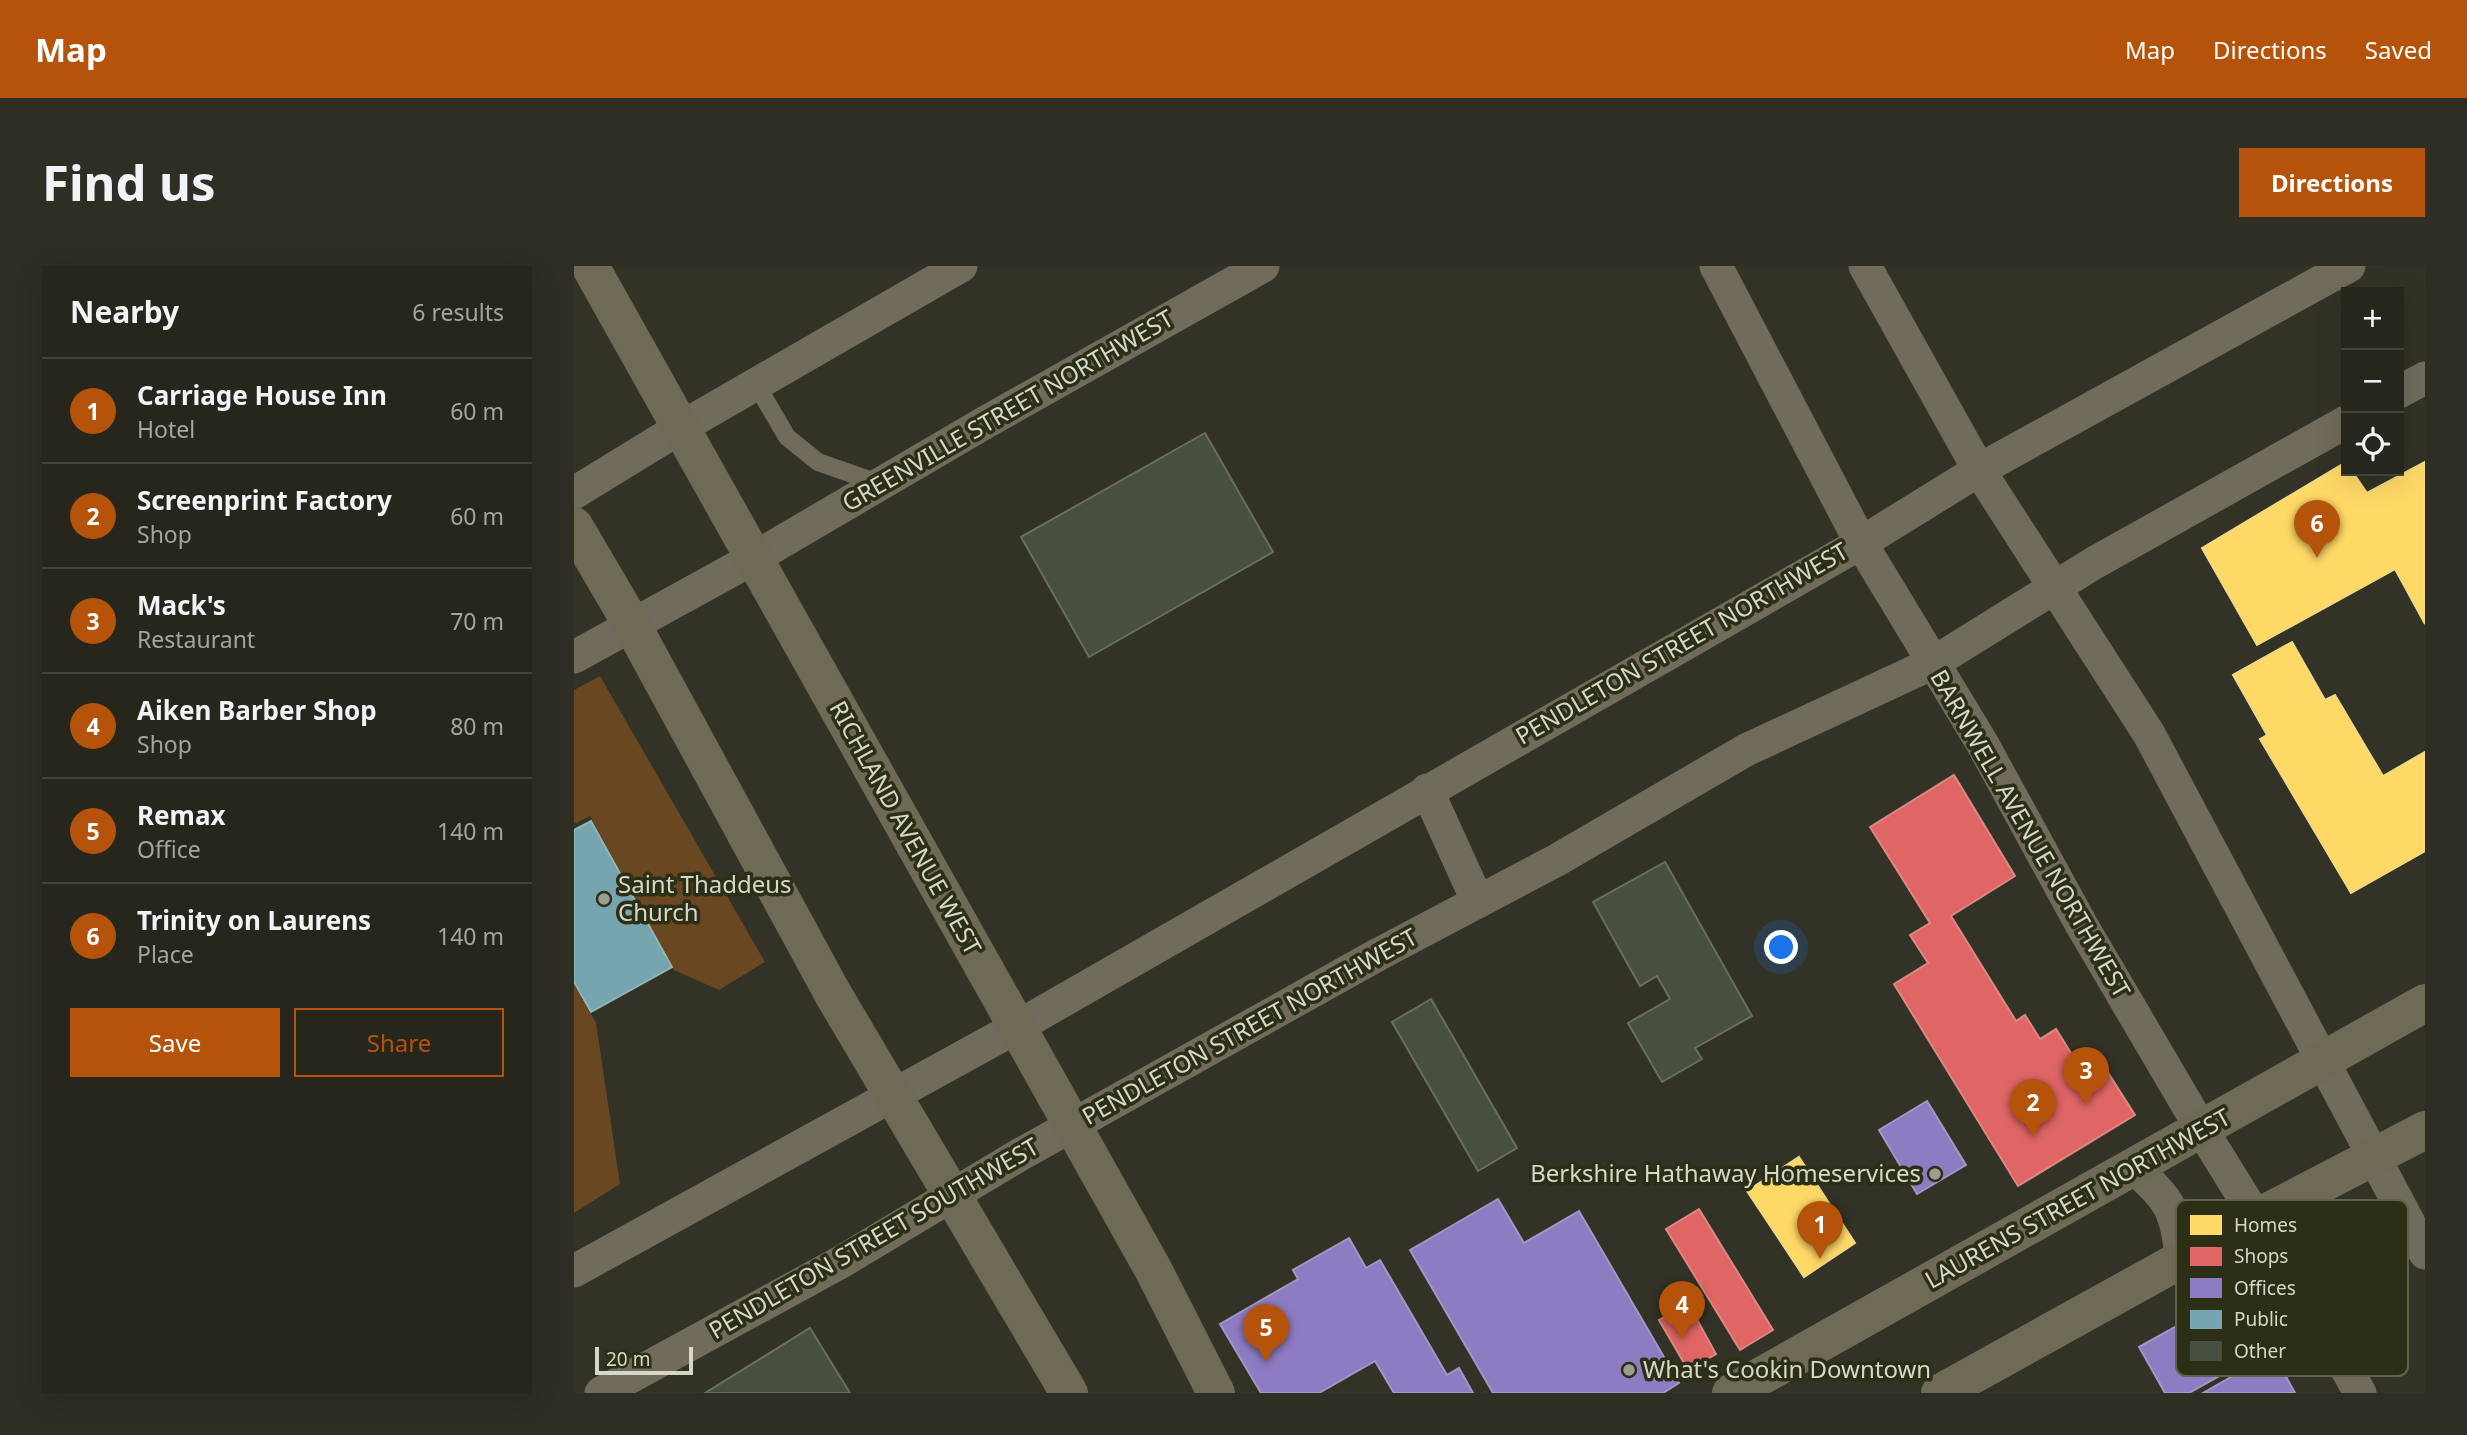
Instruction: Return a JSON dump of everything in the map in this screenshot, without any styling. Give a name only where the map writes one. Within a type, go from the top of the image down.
[{"type":"main road","name":"RICHLAND AVENUE WEST","points":[[590,266],[1153,1269],[1216,1393]]},
{"type":"main road","points":[[574,526],[631,623],[833,994],[1069,1393]]},
{"type":"main road","name":"LAURENS STREET NORTHWEST","points":[[1731,1393],[2425,1003]]},
{"type":"main road","points":[[2290,1200],[2425,1130]]},
{"type":"main road","points":[[1940,1393],[2176,1262]]},
{"type":"street","points":[[574,493],[680,428],[961,266]]},
{"type":"street","name":"GREENVILLE STREET NORTHWEST","points":[[574,657],[631,623],[754,558],[986,422],[1263,266]]},
{"type":"street","name":"BARNWELL AVENUE NORTHWEST","points":[[1716,266],[1861,543],[1982,743],[2081,924],[2245,1200]]},
{"type":"street","points":[[1865,266],[1979,470],[2149,734],[2397,1200]]},
{"type":"street","name":"PENDLETON STREET NORTHWEST","points":[[1017,1027],[1861,543],[1979,470],[2349,266]]},
{"type":"street","points":[[2404,389],[2425,378]]},
{"type":"street","name":"PENDLETON STREET NORTHWEST","points":[[1073,1126],[1557,860],[1746,750],[1933,663],[2094,563],[2341,425]]},
{"type":"street","points":[[1427,790],[1478,902]]},
{"type":"street","points":[[574,1272],[1017,1027]]},
{"type":"street","name":"PENDLETON STREET SOUTHWEST","points":[[601,1393],[841,1262],[1073,1126]]},
{"type":"street","points":[[2134,1168],[2168,1200],[2176,1220]]},
{"type":"street","points":[[2408,1220],[2425,1252]]},
{"type":"street","name":"BARNWELL AVENUE NORTHWEST","points":[[2350,1376],[2360,1393]]},
{"type":"lane","points":[[756,384],[787,437],[818,462],[882,485]]},
{"type":"shaded area","points":[[600,676],[765,962],[719,990],[674,970],[590,816],[574,824],[574,690]]},
{"type":"shaded area","points":[[574,985],[596,1023],[620,1184],[574,1213]]},
{"type":"building: Homes","points":[[2425,462],[2425,624],[2395,569],[2257,645],[2202,548],[2341,465],[2341,476],[2355,476],[2367,493],[2399,476],[2404,476],[2404,473]]},
{"type":"building: Homes","points":[[2292,642],[2325,700],[2335,695],[2383,776],[2425,752],[2425,851],[2351,893],[2260,739],[2267,735],[2233,675]]},
{"type":"building: Homes","points":[[1799,1157],[1855,1243],[1804,1277],[1747,1191]]},
{"type":"building: Shops","points":[[1954,775],[2015,876],[1951,916],[2016,1021],[2025,1015],[2040,1039],[2056,1029],[2084,1074],[2102,1063],[2135,1115],[2018,1186],[1894,984],[1928,963],[1910,935],[1930,923],[1870,827]]},
{"type":"building: Shops","points":[[1699,1209],[1773,1330],[1740,1350],[1666,1229]]},
{"type":"building: Shops","points":[[1688,1303],[1716,1354],[1688,1370],[1659,1320]]},
{"type":"building: Offices","points":[[1927,1101],[1966,1165],[1917,1194],[1879,1130]]},
{"type":"building: Offices","points":[[1498,1199],[1524,1243],[1579,1211],[1679,1383],[1663,1393],[1493,1393],[1410,1250]]},
{"type":"building: Offices","points":[[1349,1238],[1366,1268],[1380,1260],[1447,1375],[1459,1368],[1473,1393],[1394,1393],[1375,1361],[1319,1393],[1261,1393],[1220,1324],[1298,1279],[1293,1270]]},
{"type":"building: Offices","points":[[2176,1326],[2176,1376],[2219,1376],[2189,1393],[2165,1393],[2139,1347]]},
{"type":"building: Offices","points":[[2233,1376],[2286,1376],[2295,1393],[2203,1393]]},
{"type":"building: Public","name":"Saint Thaddeus Church","points":[[591,821],[672,967],[591,1012],[574,982],[574,830]]},
{"type":"building: Other","points":[[1205,433],[1273,552],[1089,657],[1021,537]]},
{"type":"building: Other","points":[[1665,862],[1752,1016],[1695,1048],[1702,1059],[1662,1082],[1628,1023],[1670,999],[1657,976],[1640,986],[1593,902]]},
{"type":"building: Other","points":[[1431,999],[1517,1148],[1478,1171],[1392,1022]]},
{"type":"building: Other","points":[[810,1328],[850,1393],[705,1393]]},
{"type":"place","name":"Trinity on Laurens","points":[[2317,558]]},
{"type":"place","name":"Saint Thaddeus Church","points":[[604,899]]},
{"type":"place","name":"Mack's","points":[[2086,1105]]},
{"type":"place","name":"Screenprint Factory","points":[[2033,1137]]},
{"type":"place","name":"Berkshire Hathaway Homeservices","points":[[1935,1174]]},
{"type":"place","name":"Carriage House Inn","points":[[1820,1259]]},
{"type":"place","name":"Aiken Barber Shop","points":[[1682,1339]]},
{"type":"place","name":"Remax","points":[[1266,1362]]},
{"type":"place","name":"What's Cookin Downtown","points":[[1629,1370]]}]
